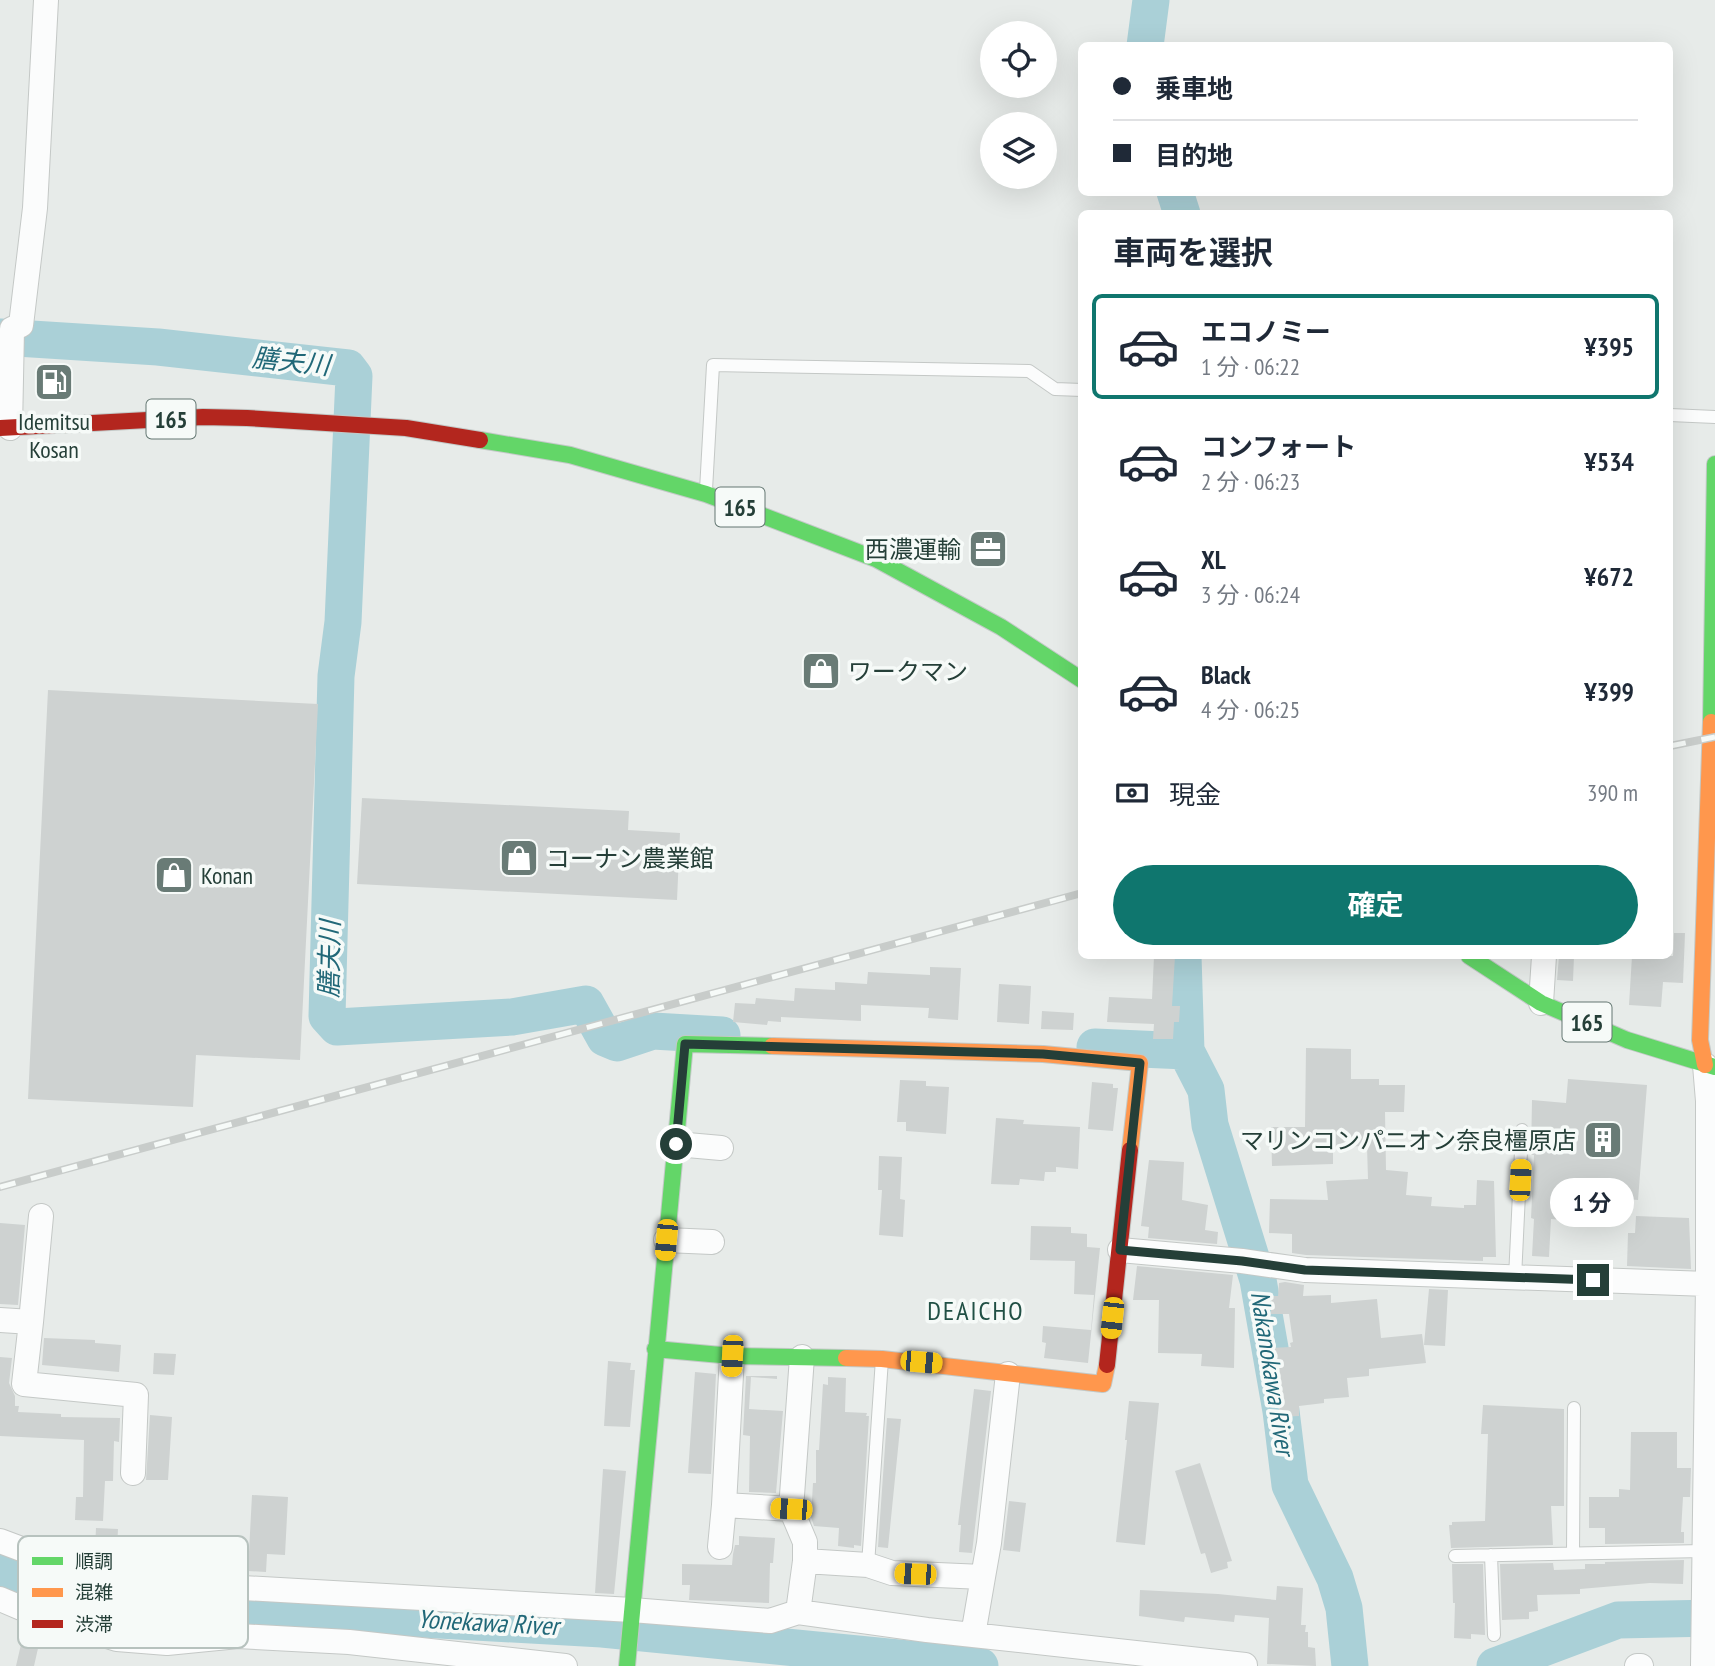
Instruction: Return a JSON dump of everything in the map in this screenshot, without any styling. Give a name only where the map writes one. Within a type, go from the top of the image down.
[{"type":"main road","name":"165","points":[[5,428],[203,417],[406,428],[570,455],[706,494],[876,559],[1001,627],[1078,677]]},
{"type":"main road","points":[[1710,1066],[1700,1040],[1711,752],[1715,464]]},
{"type":"main road","name":"165","points":[[1474,959],[1541,1003],[1627,1040],[1710,1066]]},
{"type":"main road","points":[[627,1666],[655,1349],[685,1044],[1043,1054],[1140,1063],[1103,1384],[882,1359],[732,1356],[655,1349]]},
{"type":"street","points":[[5,428],[12,339],[21,325],[35,208],[46,0]]},
{"type":"street","points":[[1541,1003],[1544,959]]},
{"type":"street","points":[[1703,1655],[1710,1403],[1710,1066]]},
{"type":"street","points":[[676,1144],[720,1148]]},
{"type":"street","points":[[41,1216],[24,1384],[136,1395],[132,1473]]},
{"type":"street","points":[[666,1240],[712,1242]]},
{"type":"street","points":[[1120,1250],[1254,1262],[1305,1270],[1708,1284]]},
{"type":"street","points":[[0,1320],[31,1322]]},
{"type":"street","points":[[720,1547],[732,1356]]},
{"type":"street","points":[[799,1612],[805,1542],[791,1509],[802,1357]]},
{"type":"street","points":[[972,1635],[989,1543],[1008,1374]]},
{"type":"street","points":[[724,1506],[791,1509]]},
{"type":"street","points":[[0,1541],[18,1548]]},
{"type":"street","points":[[805,1561],[868,1564],[892,1573],[983,1577]]},
{"type":"street","points":[[248,1589],[770,1622],[799,1612],[972,1635],[1245,1665]]},
{"type":"street","points":[[0,1599],[18,1607]]},
{"type":"street","points":[[248,1637],[349,1642],[565,1666]]},
{"type":"lane","points":[[706,494],[713,365],[1029,371],[1055,389],[1078,390]]},
{"type":"lane","points":[[1673,415],[1715,417]]},
{"type":"lane","points":[[1515,1278],[1522,1130]]},
{"type":"lane","points":[[868,1564],[882,1359]]},
{"type":"lane","points":[[1573,1553],[1574,1408]]},
{"type":"lane","points":[[1455,1556],[1704,1551]]},
{"type":"lane","points":[[1491,1555],[1494,1635]]},
{"type":"building","name":"Konan","points":[[48,690],[318,704],[300,1060],[196,1055],[193,1107],[28,1099]]},
{"type":"building","name":"コーナン農業館","points":[[362,798],[629,811],[628,830],[680,833],[677,900],[357,884]]},
{"type":"building","points":[[1674,933],[1685,933],[1683,983],[1663,982],[1661,1007],[1629,1005],[1632,959],[1673,959]]},
{"type":"building","points":[[1154,959],[1175,959],[1172,1006],[1180,1006],[1179,1022],[1174,1022],[1173,1039],[1153,1039],[1154,1024],[1107,1022],[1109,997],[1152,999]]},
{"type":"building","points":[[1559,959],[1574,959],[1573,981],[1557,980]]},
{"type":"building","points":[[930,967],[961,968],[958,1020],[928,1018],[929,1008],[861,1005],[861,1021],[781,1017],[781,1022],[768,1021],[767,1025],[733,1022],[735,1003],[755,1004],[756,998],[794,1001],[795,988],[835,990],[835,982],[867,984],[868,972],[930,975]]},
{"type":"building","points":[[999,984],[1031,986],[1029,1024],[997,1022]]},
{"type":"building","points":[[1042,1011],[1074,1013],[1073,1030],[1041,1029]]},
{"type":"building","points":[[1306,1048],[1351,1049],[1351,1079],[1379,1079],[1379,1085],[1405,1085],[1404,1112],[1385,1112],[1386,1170],[1408,1172],[1406,1195],[1432,1197],[1431,1206],[1464,1208],[1464,1205],[1476,1205],[1477,1180],[1494,1181],[1496,1257],[1483,1257],[1483,1261],[1306,1255],[1292,1253],[1292,1234],[1269,1233],[1270,1199],[1328,1200],[1326,1181],[1368,1179],[1367,1146],[1333,1147],[1333,1164],[1272,1166],[1271,1127],[1305,1127]]},
{"type":"building","name":"マリンコンパニオン奈良橿原店","points":[[1568,1079],[1647,1085],[1638,1200],[1590,1196],[1588,1222],[1551,1219],[1549,1257],[1532,1256],[1532,1100],[1566,1103]]},
{"type":"building","points":[[900,1080],[926,1081],[926,1086],[949,1087],[946,1134],[906,1131],[906,1122],[897,1122]]},
{"type":"building","points":[[1092,1082],[1113,1084],[1113,1088],[1118,1088],[1113,1131],[1088,1129]]},
{"type":"building","points":[[996,1118],[1024,1120],[1023,1124],[1080,1127],[1078,1169],[1056,1167],[1056,1172],[1045,1172],[1044,1181],[1020,1179],[1019,1185],[991,1184]]},
{"type":"building","points":[[879,1156],[902,1157],[900,1199],[905,1200],[903,1237],[879,1235],[882,1190],[878,1190]]},
{"type":"building","points":[[1149,1160],[1184,1162],[1182,1200],[1208,1205],[1205,1230],[1218,1232],[1217,1244],[1148,1238],[1149,1227],[1141,1226]]},
{"type":"building","points":[[1636,1216],[1689,1218],[1691,1269],[1627,1266],[1628,1233],[1635,1233]]},
{"type":"building","points":[[0,1223],[25,1225],[18,1305],[0,1304]]},
{"type":"building","points":[[1031,1226],[1071,1227],[1071,1233],[1087,1234],[1087,1247],[1100,1248],[1088,1363],[1044,1358],[1046,1343],[1042,1342],[1043,1326],[1091,1330],[1094,1295],[1074,1294],[1075,1261],[1030,1260]]},
{"type":"building","points":[[1137,1266],[1233,1275],[1229,1308],[1235,1308],[1234,1368],[1201,1366],[1202,1354],[1158,1353],[1159,1300],[1133,1300]]},
{"type":"building","points":[[1279,1283],[1304,1285],[1303,1296],[1331,1295],[1331,1303],[1377,1299],[1381,1338],[1422,1334],[1426,1363],[1369,1369],[1369,1376],[1347,1378],[1349,1397],[1324,1399],[1324,1403],[1299,1406],[1299,1416],[1279,1417],[1279,1399],[1274,1399],[1269,1348],[1291,1347],[1290,1343],[1293,1342],[1289,1314],[1271,1314],[1271,1296],[1278,1296]]},
{"type":"building","points":[[1429,1289],[1448,1290],[1445,1346],[1424,1345]]},
{"type":"building","points":[[44,1338],[95,1340],[95,1343],[121,1345],[119,1372],[42,1365]]},
{"type":"building","points":[[154,1353],[176,1354],[174,1375],[153,1374]]},
{"type":"building","points":[[0,1357],[12,1358],[9,1383],[15,1396],[15,1406],[19,1406],[18,1412],[61,1414],[61,1417],[120,1418],[119,1442],[114,1441],[113,1481],[105,1481],[103,1521],[75,1520],[76,1497],[83,1497],[84,1440],[0,1436]]},
{"type":"building","points":[[608,1361],[631,1363],[630,1370],[635,1370],[630,1427],[604,1426]]},
{"type":"building","points":[[695,1372],[716,1374],[711,1474],[688,1473]]},
{"type":"building","points":[[746,1376],[777,1376],[777,1379],[751,1377],[749,1409],[783,1411],[776,1493],[749,1492],[750,1436],[743,1435]]},
{"type":"building","points":[[828,1377],[846,1378],[845,1412],[867,1413],[866,1416],[869,1416],[861,1546],[854,1545],[854,1548],[838,1546],[839,1528],[814,1526],[811,1517],[823,1384],[828,1385]]},
{"type":"building","points":[[974,1389],[991,1391],[972,1553],[959,1552],[961,1525],[958,1525]]},
{"type":"building","points":[[1129,1401],[1159,1403],[1145,1545],[1116,1542]]},
{"type":"building","points":[[1483,1405],[1564,1409],[1564,1506],[1551,1506],[1553,1545],[1451,1548],[1449,1525],[1452,1525],[1452,1522],[1485,1521],[1488,1434],[1481,1434]]},
{"type":"building","points":[[150,1415],[172,1417],[168,1480],[146,1480]]},
{"type":"building","points":[[887,1418],[901,1419],[888,1548],[878,1547]]},
{"type":"building","points":[[1631,1432],[1677,1432],[1677,1468],[1691,1468],[1690,1497],[1683,1497],[1681,1532],[1684,1532],[1684,1543],[1605,1544],[1605,1528],[1589,1528],[1589,1497],[1619,1497],[1619,1489],[1630,1490]]},
{"type":"building","points":[[1200,1463],[1232,1561],[1227,1562],[1228,1568],[1211,1573],[1205,1553],[1201,1554],[1175,1471]]},
{"type":"building","points":[[603,1469],[626,1471],[614,1594],[595,1593]]},
{"type":"building","points":[[252,1495],[288,1497],[285,1555],[267,1554],[266,1572],[248,1571]]},
{"type":"building","points":[[1009,1501],[1026,1503],[1020,1552],[1003,1550]]},
{"type":"building","points":[[96,1528],[118,1529],[118,1536],[96,1536]]},
{"type":"building","points":[[739,1536],[775,1538],[773,1563],[770,1563],[769,1603],[689,1600],[690,1585],[682,1585],[682,1564],[732,1565],[735,1545],[739,1545]]},
{"type":"building","points":[[1684,1560],[1683,1584],[1650,1583],[1580,1589],[1580,1594],[1537,1595],[1538,1611],[1529,1612],[1529,1619],[1502,1620],[1500,1564],[1553,1563],[1554,1570],[1585,1569],[1585,1564],[1605,1562]]},
{"type":"building","points":[[1452,1564],[1483,1564],[1485,1635],[1471,1634],[1471,1639],[1454,1638]]},
{"type":"building","points":[[1277,1586],[1303,1588],[1301,1625],[1306,1625],[1308,1647],[1315,1648],[1316,1666],[1267,1664],[1269,1618],[1235,1615],[1234,1622],[1185,1617],[1184,1622],[1139,1616],[1140,1590],[1276,1600]]},
{"type":"building","points":[[20,1648],[38,1648],[34,1666],[16,1666]]},
{"type":"waterway","name":"Nakanokawa River","points":[[1146,42],[1151,0]]},
{"type":"waterway","name":"Nakanokawa River","points":[[1176,196],[1181,210]]},
{"type":"waterway","name":"膳夫川","points":[[0,337],[158,347],[348,368],[354,376],[343,622],[336,676],[327,1016],[337,1027],[512,1017],[586,1004],[605,1038],[617,1043],[653,1031],[722,1035]]},
{"type":"waterway","name":"Nakanokawa River","points":[[1183,959],[1186,1051],[1206,1090],[1210,1125],[1258,1280],[1281,1411],[1290,1485],[1335,1578],[1344,1608],[1350,1666]]},
{"type":"waterway","name":"膳夫川","points":[[1095,1047],[1186,1051]]},
{"type":"waterway","name":"Yonekawa River","points":[[0,1571],[18,1578]]},
{"type":"waterway","name":"Yonekawa River","points":[[248,1609],[602,1629],[980,1666]]},
{"type":"waterway","name":"Yonekawa River","points":[[1495,1666],[1618,1620],[1715,1618]]},
{"type":"railway","points":[[1673,745],[1715,737]]},
{"type":"railway","points":[[0,1187],[1078,894]]},
{"type":"traffic: fast","points":[[480,440],[570,455],[706,494],[876,559],[1001,627],[1078,677]]},
{"type":"traffic: fast","points":[[1711,722],[1715,464]]},
{"type":"traffic: fast","points":[[1474,959],[1541,1003],[1627,1040],[1715,1067]]},
{"type":"traffic: fast","points":[[627,1666],[685,1044],[772,1046]]},
{"type":"traffic: fast","points":[[655,1349],[732,1356],[846,1358]]},
{"type":"traffic: slow","points":[[1705,1065],[1700,1040],[1711,722]]},
{"type":"traffic: slow","points":[[772,1046],[1043,1054],[1140,1063],[1130,1150]]},
{"type":"traffic: slow","points":[[846,1358],[882,1359],[1103,1384],[1107,1365]]},
{"type":"traffic: jam","points":[[0,428],[203,417],[247,418],[406,428],[480,440]]},
{"type":"traffic: jam","points":[[1107,1365],[1130,1150]]},
{"type":"place","name":"Idemitsu Kosan","points":[[54,382]]},
{"type":"place","name":"西濃運輸","points":[[988,549]]},
{"type":"place","name":"ワークマン","points":[[821,671]]},
{"type":"place","name":"コーナン農業館","points":[[519,858]]},
{"type":"place","name":"Konan","points":[[174,875]]},
{"type":"place","name":"マリンコンパニオン奈良橿原店","points":[[1603,1140]]},
{"type":"district","name":"DEAICHO","points":[[976,1310]]},
{"type":"route","points":[[676,1144],[685,1044],[1043,1054],[1140,1063],[1120,1250],[1242,1261],[1305,1270],[1593,1280]]}]
